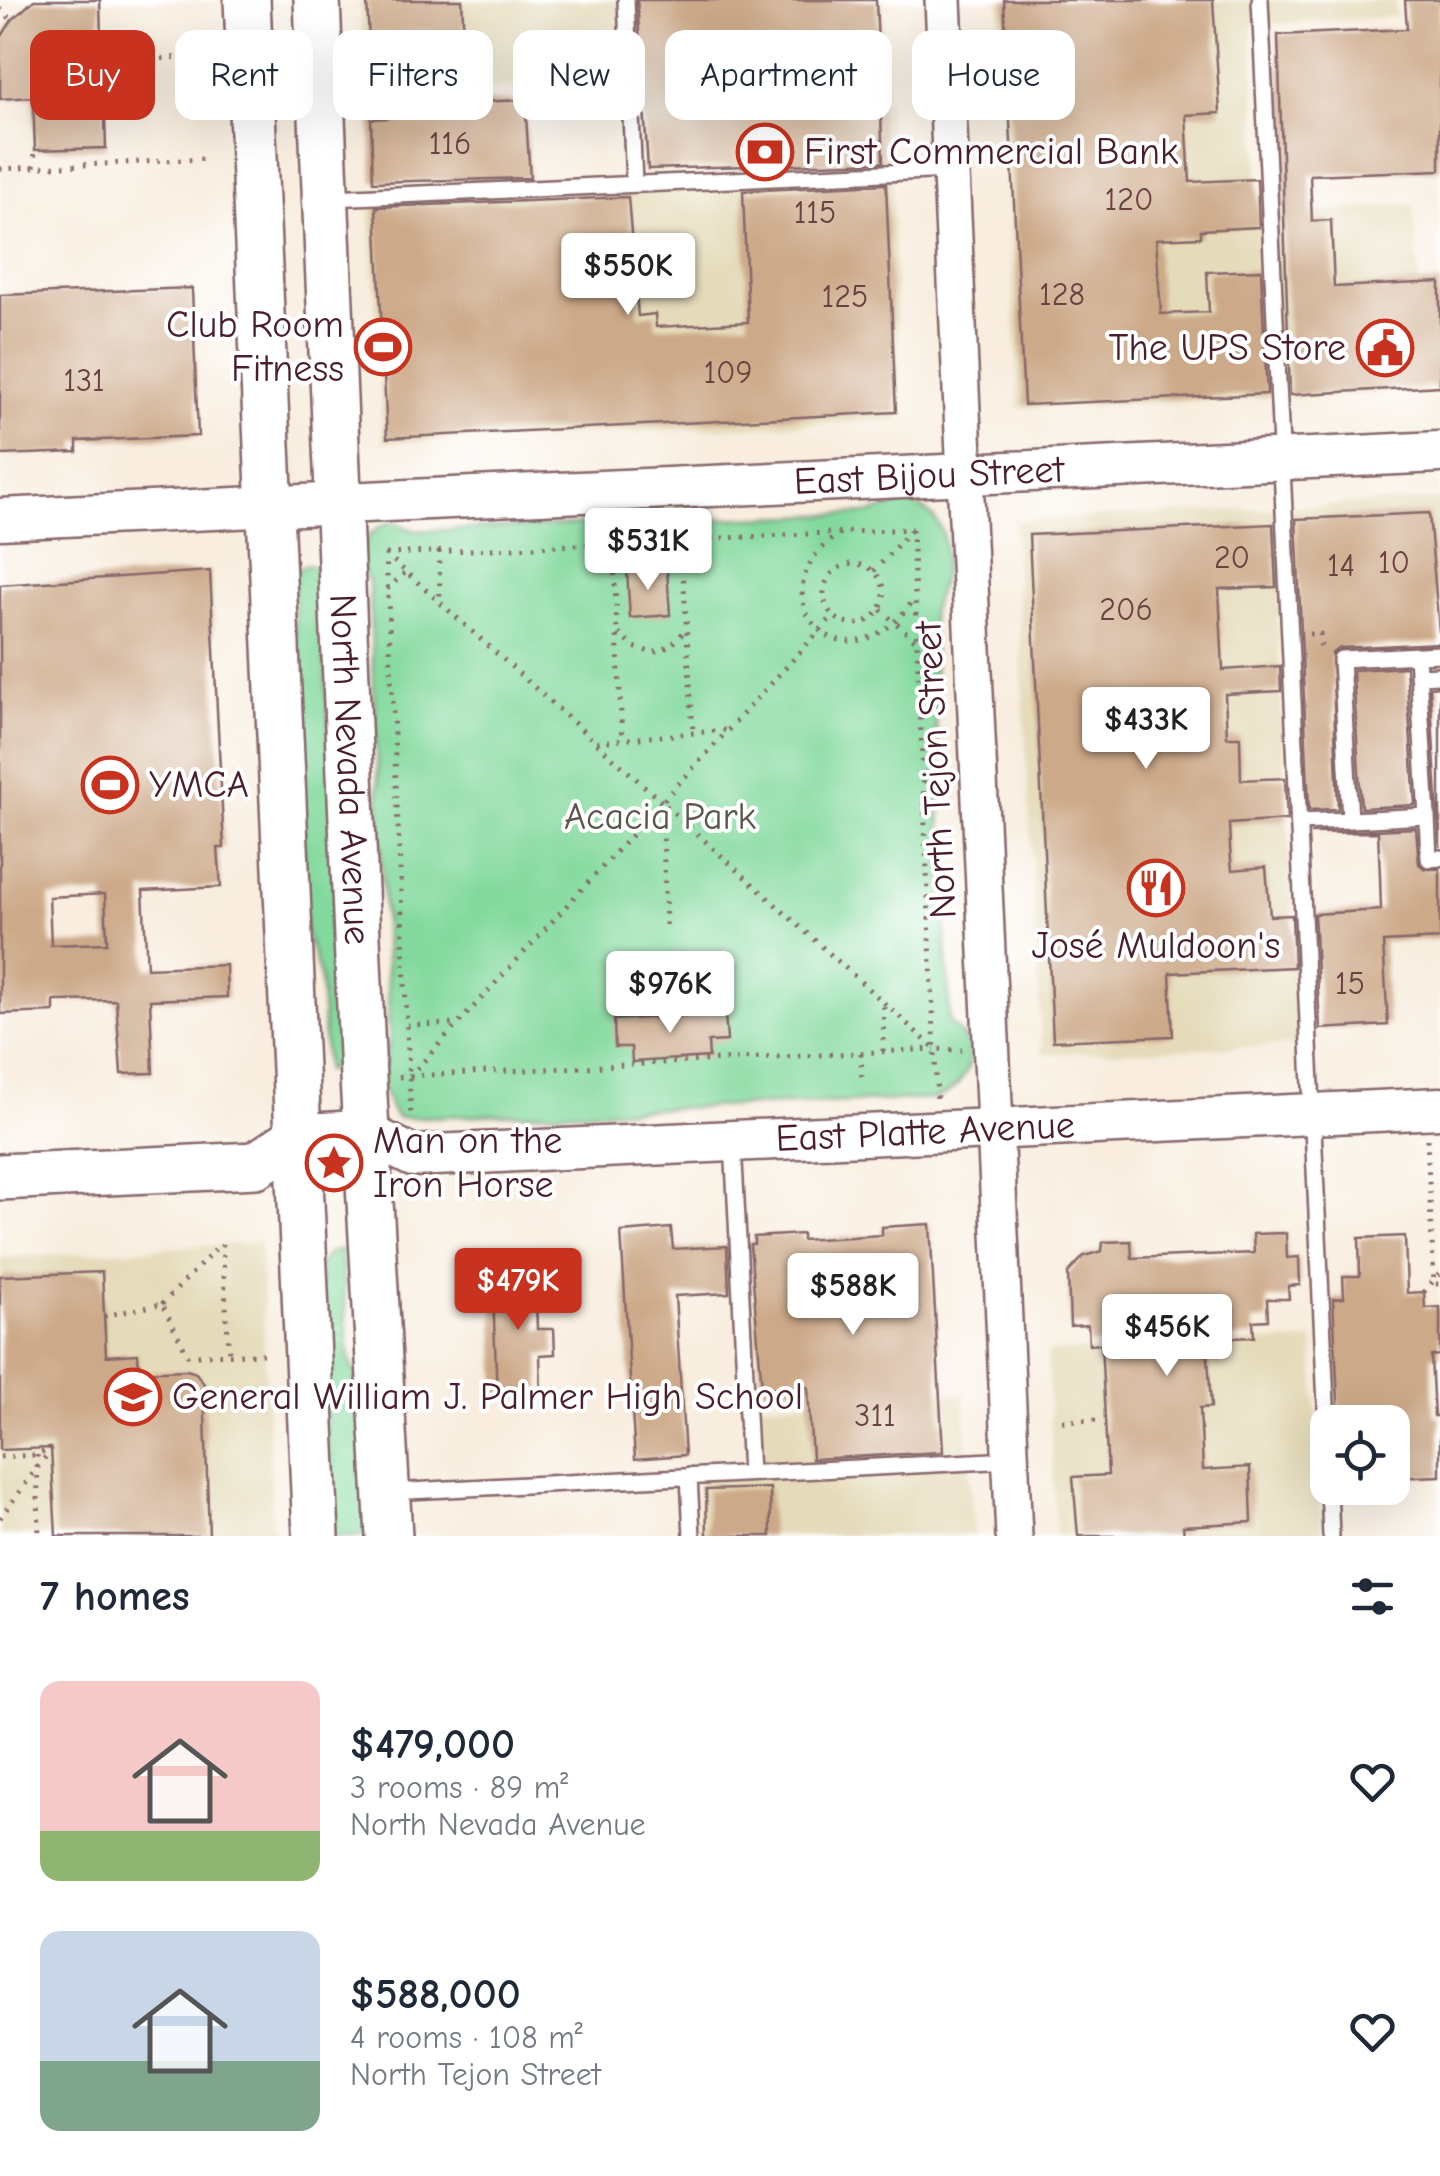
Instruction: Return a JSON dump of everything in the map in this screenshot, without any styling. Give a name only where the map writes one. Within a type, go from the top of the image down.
[{"type":"main road","name":"North Nevada Avenue","points":[[247,0],[316,1536]]},
{"type":"main road","name":"North Nevada Avenue","points":[[318,0],[363,1078],[389,1536]]},
{"type":"main road","name":"East Bijou Street","points":[[0,519],[1440,452]]},
{"type":"main road","name":"East Platte Avenue","points":[[298,1136],[366,1133],[413,1156],[1433,1108]]},
{"type":"main road","points":[[0,1178],[256,1165],[298,1136]]},
{"type":"main road","points":[[256,1165],[300,1191],[369,1188],[413,1156]]},
{"type":"street","name":"North Tejon Street","points":[[943,0],[1014,1536]]},
{"type":"lane","points":[[626,0],[634,184]]},
{"type":"lane","points":[[1260,0],[1326,1405]]},
{"type":"lane","points":[[328,198],[951,170]]},
{"type":"lane","points":[[1350,820],[1341,659],[1440,654]]},
{"type":"lane","points":[[1417,655],[1429,859],[1440,858]]},
{"type":"lane","points":[[1418,676],[1440,675]]},
{"type":"lane","points":[[1298,822],[1427,816]]},
{"type":"lane","points":[[734,1141],[750,1473]]},
{"type":"lane","points":[[386,1492],[1010,1460]]},
{"type":"lane","points":[[689,1476],[692,1536]]},
{"type":"lane","points":[[1330,1505],[1332,1536]]},
{"type":"path","points":[[0,10],[12,20]]},
{"type":"path","points":[[34,167],[35,150]]},
{"type":"path","points":[[0,169],[205,158]]},
{"type":"path","points":[[610,490],[622,738]]},
{"type":"path","points":[[386,554],[681,537],[912,530]]},
{"type":"path","points":[[874,571],[912,530]]},
{"type":"path","points":[[912,530],[938,1132]]},
{"type":"path","points":[[843,532],[826,542],[804,575],[801,597],[806,616],[818,632],[850,644],[868,640],[895,623],[915,598]]},
{"type":"path","points":[[681,537],[693,734]]},
{"type":"path","points":[[439,551],[440,602]]},
{"type":"path","points":[[386,554],[935,1049]]},
{"type":"path","points":[[386,554],[413,1156]]},
{"type":"path","points":[[854,564],[874,571],[885,591],[881,610],[866,623],[852,625],[833,616],[824,599],[831,574],[854,564]]},
{"type":"path","points":[[388,589],[406,572]]},
{"type":"path","points":[[881,610],[916,642]]},
{"type":"path","points":[[410,1076],[833,616]]},
{"type":"path","points":[[617,632],[634,647],[653,653],[671,646],[689,626]]},
{"type":"path","points":[[596,742],[728,730]]},
{"type":"path","points":[[662,802],[666,924]]},
{"type":"path","points":[[883,1052],[884,1004]]},
{"type":"path","points":[[407,1025],[458,1024]]},
{"type":"path","points":[[363,1078],[970,1050]]},
{"type":"path","points":[[861,1053],[862,1083]]},
{"type":"path","points":[[1433,1108],[1437,1284]]},
{"type":"path","points":[[104,1316],[162,1304],[222,1244],[229,1353]]},
{"type":"path","points":[[1424,1292],[1437,1284],[1440,1272]]},
{"type":"path","points":[[162,1304],[188,1355],[265,1354]]},
{"type":"path","points":[[1062,1420],[1105,1420]]},
{"type":"path","points":[[0,1456],[37,1455],[52,1448],[37,1474],[0,1518]]},
{"type":"path","points":[[37,1455],[39,1536]]},
{"type":"shaded area","points":[[360,0],[882,0],[883,30],[665,30],[665,120],[888,120],[890,163],[641,175],[638,120],[645,120],[645,30],[513,30],[513,87],[493,88],[493,30],[362,30]]},
{"type":"shaded area","points":[[999,0],[1395,0],[1396,17],[1252,25],[1260,216],[1414,204],[1426,392],[1019,408],[1005,120],[1075,120],[1075,30],[1000,30]]},
{"type":"shaded area","points":[[891,172],[901,420],[383,443],[369,193]]},
{"type":"shaded area","points":[[1440,500],[1440,607],[1277,617],[1299,1045],[1042,1054],[1014,521]]},
{"type":"shaded area","name":"General William J. Palmer High School","points":[[260,1242],[273,1536],[0,1536],[0,1258]]},
{"type":"shaded area","points":[[1313,1340],[1316,1405],[1310,1405],[1310,1505],[1321,1505],[1322,1536],[1056,1536],[1047,1352]]},
{"type":"shaded area","points":[[964,1393],[974,1536],[700,1536],[698,1471],[749,1468],[749,1405]]},
{"type":"green space","name":"Acacia Park","points":[[905,502],[934,518],[945,546],[942,578],[931,610],[950,1024],[961,1034],[969,1055],[964,1076],[957,1085],[935,1099],[397,1118],[387,1101],[382,1071],[390,1044],[369,582],[361,563],[368,537],[393,522],[415,531],[873,513]]},
{"type":"green space","points":[[307,564],[319,569],[349,1058],[326,1071],[320,976],[306,933],[293,572]]},
{"type":"green space","points":[[341,1250],[349,1358],[366,1400],[372,1536],[329,1536],[320,1265],[328,1254]]},
{"type":"building","points":[[34,0],[100,0],[101,30],[30,30],[30,97],[0,99],[0,39],[12,20]]},
{"type":"building","points":[[367,0],[462,0],[464,30],[368,30]]},
{"type":"building","points":[[637,0],[876,0],[877,30],[665,30],[665,120],[881,120],[883,162],[648,169],[645,30],[639,30]]},
{"type":"building","points":[[1004,0],[1213,0],[1220,113],[1186,115],[1190,182],[1257,179],[1259,227],[1201,230],[1201,237],[1156,239],[1161,314],[1209,312],[1207,272],[1261,270],[1267,394],[1024,405],[1010,120],[1075,120],[1075,30],[1005,30]]},
{"type":"building","points":[[1405,0],[1440,0],[1440,170],[1310,175],[1312,221],[1331,220],[1334,287],[1440,282],[1440,386],[1290,395],[1278,35],[1407,29]]},
{"type":"building","points":[[513,100],[513,120],[526,120],[530,178],[373,182],[371,120],[493,120],[493,101]]},
{"type":"building","points":[[34,120],[105,120],[106,148],[35,150]]},
{"type":"building","points":[[886,184],[896,412],[387,438],[376,207],[628,197],[638,316],[655,314],[656,327],[748,322],[743,191]]},
{"type":"building","points":[[192,288],[198,436],[77,441],[77,452],[0,455],[0,295]]},
{"type":"building","points":[[1429,513],[1440,643],[1340,648],[1332,653],[1338,809],[1309,810],[1296,519]]},
{"type":"building","points":[[1273,524],[1276,587],[1219,589],[1223,670],[1280,666],[1281,691],[1225,694],[1227,737],[1240,737],[1241,780],[1285,778],[1287,820],[1229,824],[1230,848],[1232,870],[1266,867],[1270,916],[1292,915],[1294,967],[1170,973],[1173,1036],[1053,1041],[1029,535]]},
{"type":"building","points":[[667,569],[670,615],[630,618],[627,571]]},
{"type":"building","name":"YMCA","points":[[210,571],[224,848],[218,848],[221,887],[143,891],[147,968],[226,965],[227,997],[150,1000],[153,1073],[121,1074],[116,1000],[54,1001],[54,1012],[0,1014],[0,585]],"holes":[[[105,894],[107,943],[51,945],[49,897]]]},
{"type":"building","points":[[1406,667],[1415,805],[1361,808],[1353,670]]},
{"type":"building","points":[[1440,686],[1440,847],[1430,687]]},
{"type":"building","points":[[1416,828],[1419,864],[1425,869],[1440,869],[1440,939],[1383,942],[1388,1025],[1320,1029],[1314,914],[1381,910],[1378,832],[1310,833]]},
{"type":"building","points":[[725,1013],[727,1041],[708,1042],[709,1057],[632,1062],[631,1047],[615,1047],[614,1020]]},
{"type":"building","points":[[930,1224],[943,1452],[812,1459],[808,1387],[762,1389],[750,1244],[754,1244],[754,1237],[802,1234],[802,1240],[882,1235],[882,1227]]},
{"type":"building","points":[[671,1228],[673,1249],[727,1246],[729,1293],[675,1296],[685,1455],[635,1459],[621,1232]]},
{"type":"building","points":[[1286,1233],[1287,1258],[1299,1257],[1300,1285],[1288,1286],[1289,1299],[1267,1299],[1268,1320],[1253,1321],[1254,1337],[1207,1339],[1211,1407],[1200,1408],[1203,1470],[1250,1467],[1252,1522],[1183,1526],[1184,1536],[1078,1536],[1073,1477],[1108,1475],[1101,1344],[1089,1345],[1088,1325],[1070,1326],[1068,1273],[1084,1256],[1102,1251],[1103,1242],[1131,1241],[1132,1258],[1254,1253],[1253,1234]]},
{"type":"building","points":[[1405,1236],[1407,1293],[1424,1292],[1425,1308],[1440,1307],[1440,1355],[1431,1356],[1434,1416],[1440,1416],[1440,1476],[1410,1477],[1410,1405],[1338,1405],[1333,1299],[1344,1298],[1343,1276],[1360,1276],[1359,1238]]},
{"type":"building","points":[[535,1267],[537,1329],[554,1329],[555,1354],[540,1355],[541,1394],[497,1396],[492,1269]]},
{"type":"building","points":[[102,1272],[106,1356],[138,1354],[139,1372],[187,1370],[196,1373],[204,1384],[209,1536],[56,1536],[51,1448],[0,1450],[0,1276]]},
{"type":"building","points":[[770,1488],[771,1536],[707,1536],[706,1490]]},
{"type":"place","name":"First Commercial Bank","points":[[765,152]]},
{"type":"place","name":"Club Room Fitness","points":[[383,347]]},
{"type":"place","name":"The UPS Store","points":[[1385,348]]},
{"type":"place","name":"YMCA","points":[[110,785]]},
{"type":"place","name":"José Muldoon's","points":[[1156,888]]},
{"type":"place","name":"Man on the Iron Horse","points":[[334,1163]]},
{"type":"place","name":"General William J. Palmer High School","points":[[133,1397]]}]
